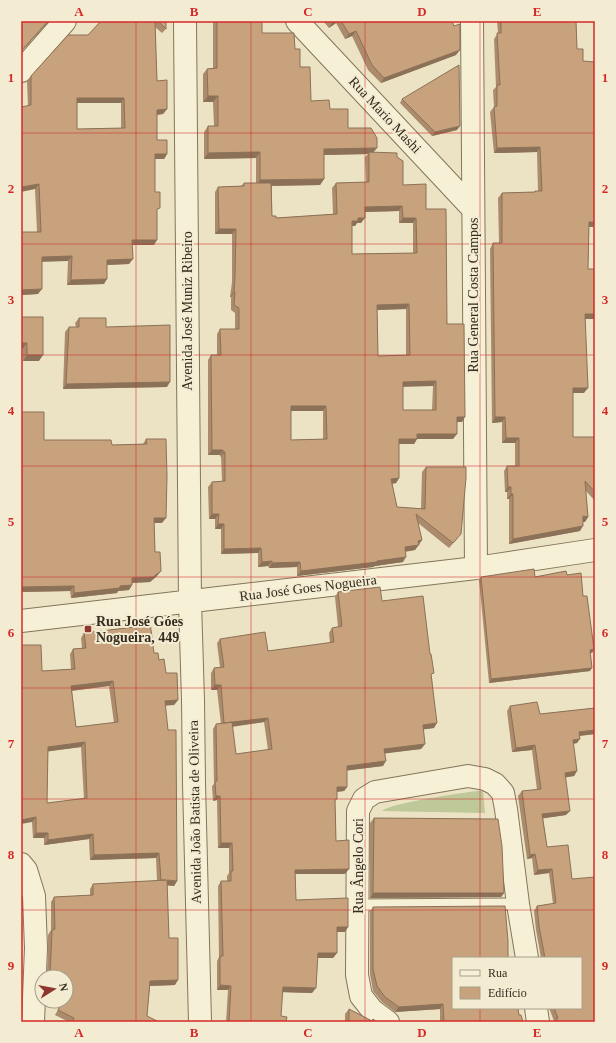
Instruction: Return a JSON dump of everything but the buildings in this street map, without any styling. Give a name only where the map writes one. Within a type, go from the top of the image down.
[{"type":"street","points":[[21,71],[66,21]]},
{"type":"street","name":"Avenida José Muniz Ribeiro","points":[[185,21],[190,602]]},
{"type":"street","name":"Rua Mario Mashi","points":[[297,21],[473,209]]},
{"type":"street","name":"Rua General Costa Campos","points":[[472,21],[476,568]]},
{"type":"street","name":"Rua José Goes Nogueira","points":[[21,621],[476,568],[595,550]]},
{"type":"street","name":"Avenida João Batista de Oliveira","points":[[190,602],[200,1022]]},
{"type":"street","name":"Rua Ângelo Cori","points":[[388,1022],[372,1010],[361,996],[357,975],[358,811],[364,799],[375,792],[391,788],[468,776],[485,779],[495,784],[502,793],[506,809],[518,904]]},
{"type":"street","points":[[21,864],[26,870],[34,896],[40,1019]]},
{"type":"street","points":[[518,904],[527,957]]},
{"type":"street","points":[[536,1009],[538,1022]]},
{"type":"lane","points":[[358,905],[518,904]]},
{"type":"green space","points":[[483,791],[485,813],[382,811],[412,802]]},
{"type":"place","name":"Rua José Góes Nogueira, 449","points":[[88,629]]}]
